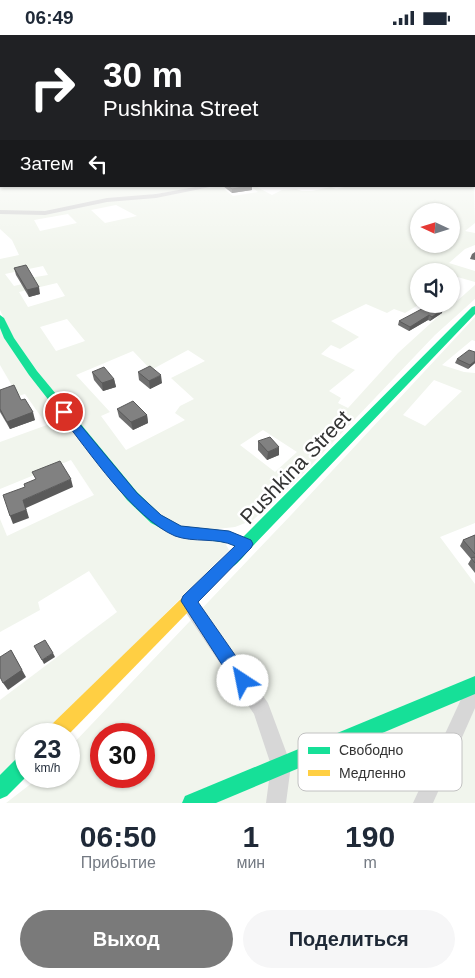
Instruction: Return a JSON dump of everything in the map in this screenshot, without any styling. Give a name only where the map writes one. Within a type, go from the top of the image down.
[{"type":"street","points":[[0,212],[45,213],[107,200],[206,187]]},
{"type":"street","name":"Pushkina Street","points":[[67,723],[246,544],[475,309]]},
{"type":"street","points":[[0,318],[9,338],[32,373],[132,496],[156,519],[179,531],[229,537],[246,544]]},
{"type":"street","points":[[188,601],[262,709],[281,765],[276,803]]},
{"type":"street","points":[[360,733],[475,686]]},
{"type":"street","points":[[454,733],[475,686]]},
{"type":"street","points":[[192,803],[298,758]]},
{"type":"street","points":[[0,789],[15,774]]},
{"type":"street","points":[[423,803],[428,791]]},
{"type":"shaded area","points":[[0,187],[201,187],[111,201],[215,187],[237,187],[224,189],[233,196],[258,192],[251,187],[257,187],[272,195],[282,190],[312,191],[331,187],[336,189],[345,187],[474,187],[475,223],[465,231],[475,233],[475,245],[465,249],[449,263],[410,263],[410,310],[405,313],[394,309],[387,313],[366,304],[331,321],[359,337],[340,349],[331,345],[321,354],[355,370],[329,391],[341,398],[338,403],[348,408],[398,353],[442,313],[459,313],[435,335],[295,482],[253,520],[235,527],[208,530],[182,527],[158,516],[67,412],[12,336],[0,310],[0,259],[19,255],[12,240],[0,229]],"holes":[[[116,205],[137,216],[105,223],[91,210]],[[68,214],[77,223],[40,231],[34,220]],[[43,266],[48,275],[29,278],[30,282],[14,286],[5,274]],[[57,283],[65,296],[28,307],[19,292]],[[67,319],[85,341],[56,351],[40,327]],[[188,350],[205,361],[171,378],[194,399],[180,406],[175,413],[185,420],[126,450],[101,416],[110,412],[76,375],[133,351],[151,370]],[[263,430],[297,452],[275,472],[240,445]]]},
{"type":"shaded area","points":[[460,266],[475,271],[475,282],[460,278]]},
{"type":"shaded area","points":[[475,285],[475,299],[460,312],[460,298]]},
{"type":"shaded area","points":[[475,317],[475,341],[472,340],[442,365],[464,372],[475,373],[475,523],[440,537],[475,584],[475,803],[6,803],[25,788],[80,788],[80,736],[90,726],[90,788],[155,788],[155,723],[93,723],[292,514]],"holes":[[[434,380],[462,391],[425,426],[403,415]]]},
{"type":"shaded area","points":[[0,327],[147,518],[225,543],[229,550],[56,723],[15,723],[15,762],[0,776],[0,700],[117,612],[89,571],[38,602],[40,610],[0,632],[0,519],[7,536],[94,495],[71,460],[0,489],[0,442],[47,425],[25,394],[18,396],[0,365]]},
{"type":"building","points":[[26,265],[39,287],[27,290],[14,268]]},
{"type":"building","points":[[414,313],[438,313],[432,317],[429,315],[410,327],[399,321]]},
{"type":"building","points":[[469,350],[475,352],[475,361],[470,365],[457,359]]},
{"type":"building","points":[[150,366],[161,375],[149,381],[138,372]]},
{"type":"building","points":[[104,367],[114,379],[102,383],[92,372]]},
{"type":"building","points":[[14,385],[21,400],[25,399],[33,412],[7,422],[0,409],[0,390]]},
{"type":"building","points":[[133,401],[147,415],[131,422],[117,409]]},
{"type":"building","points":[[270,437],[279,447],[268,452],[258,441]]},
{"type":"building","points":[[60,461],[71,479],[23,500],[26,510],[10,516],[3,495],[25,487],[24,484],[36,479],[32,472]]},
{"type":"building","points":[[475,535],[475,554],[463,540]]},
{"type":"building","points":[[45,640],[53,653],[42,660],[34,646]]},
{"type":"building","points":[[11,650],[22,670],[3,683],[0,677],[0,657]]},
{"type":"traffic: fast","points":[[226,564],[475,309]]},
{"type":"traffic: fast","points":[[0,318],[9,338],[33,373],[132,496],[156,519],[179,531],[229,537],[246,544]]},
{"type":"traffic: fast","points":[[360,733],[475,685]]},
{"type":"traffic: fast","points":[[192,803],[298,759]]},
{"type":"traffic: fast","points":[[0,789],[15,774]]},
{"type":"traffic: slow","points":[[67,723],[226,564]]},
{"type":"route","points":[[64,412],[132,496],[156,519],[179,531],[229,537],[246,544],[188,601],[243,681]]}]
